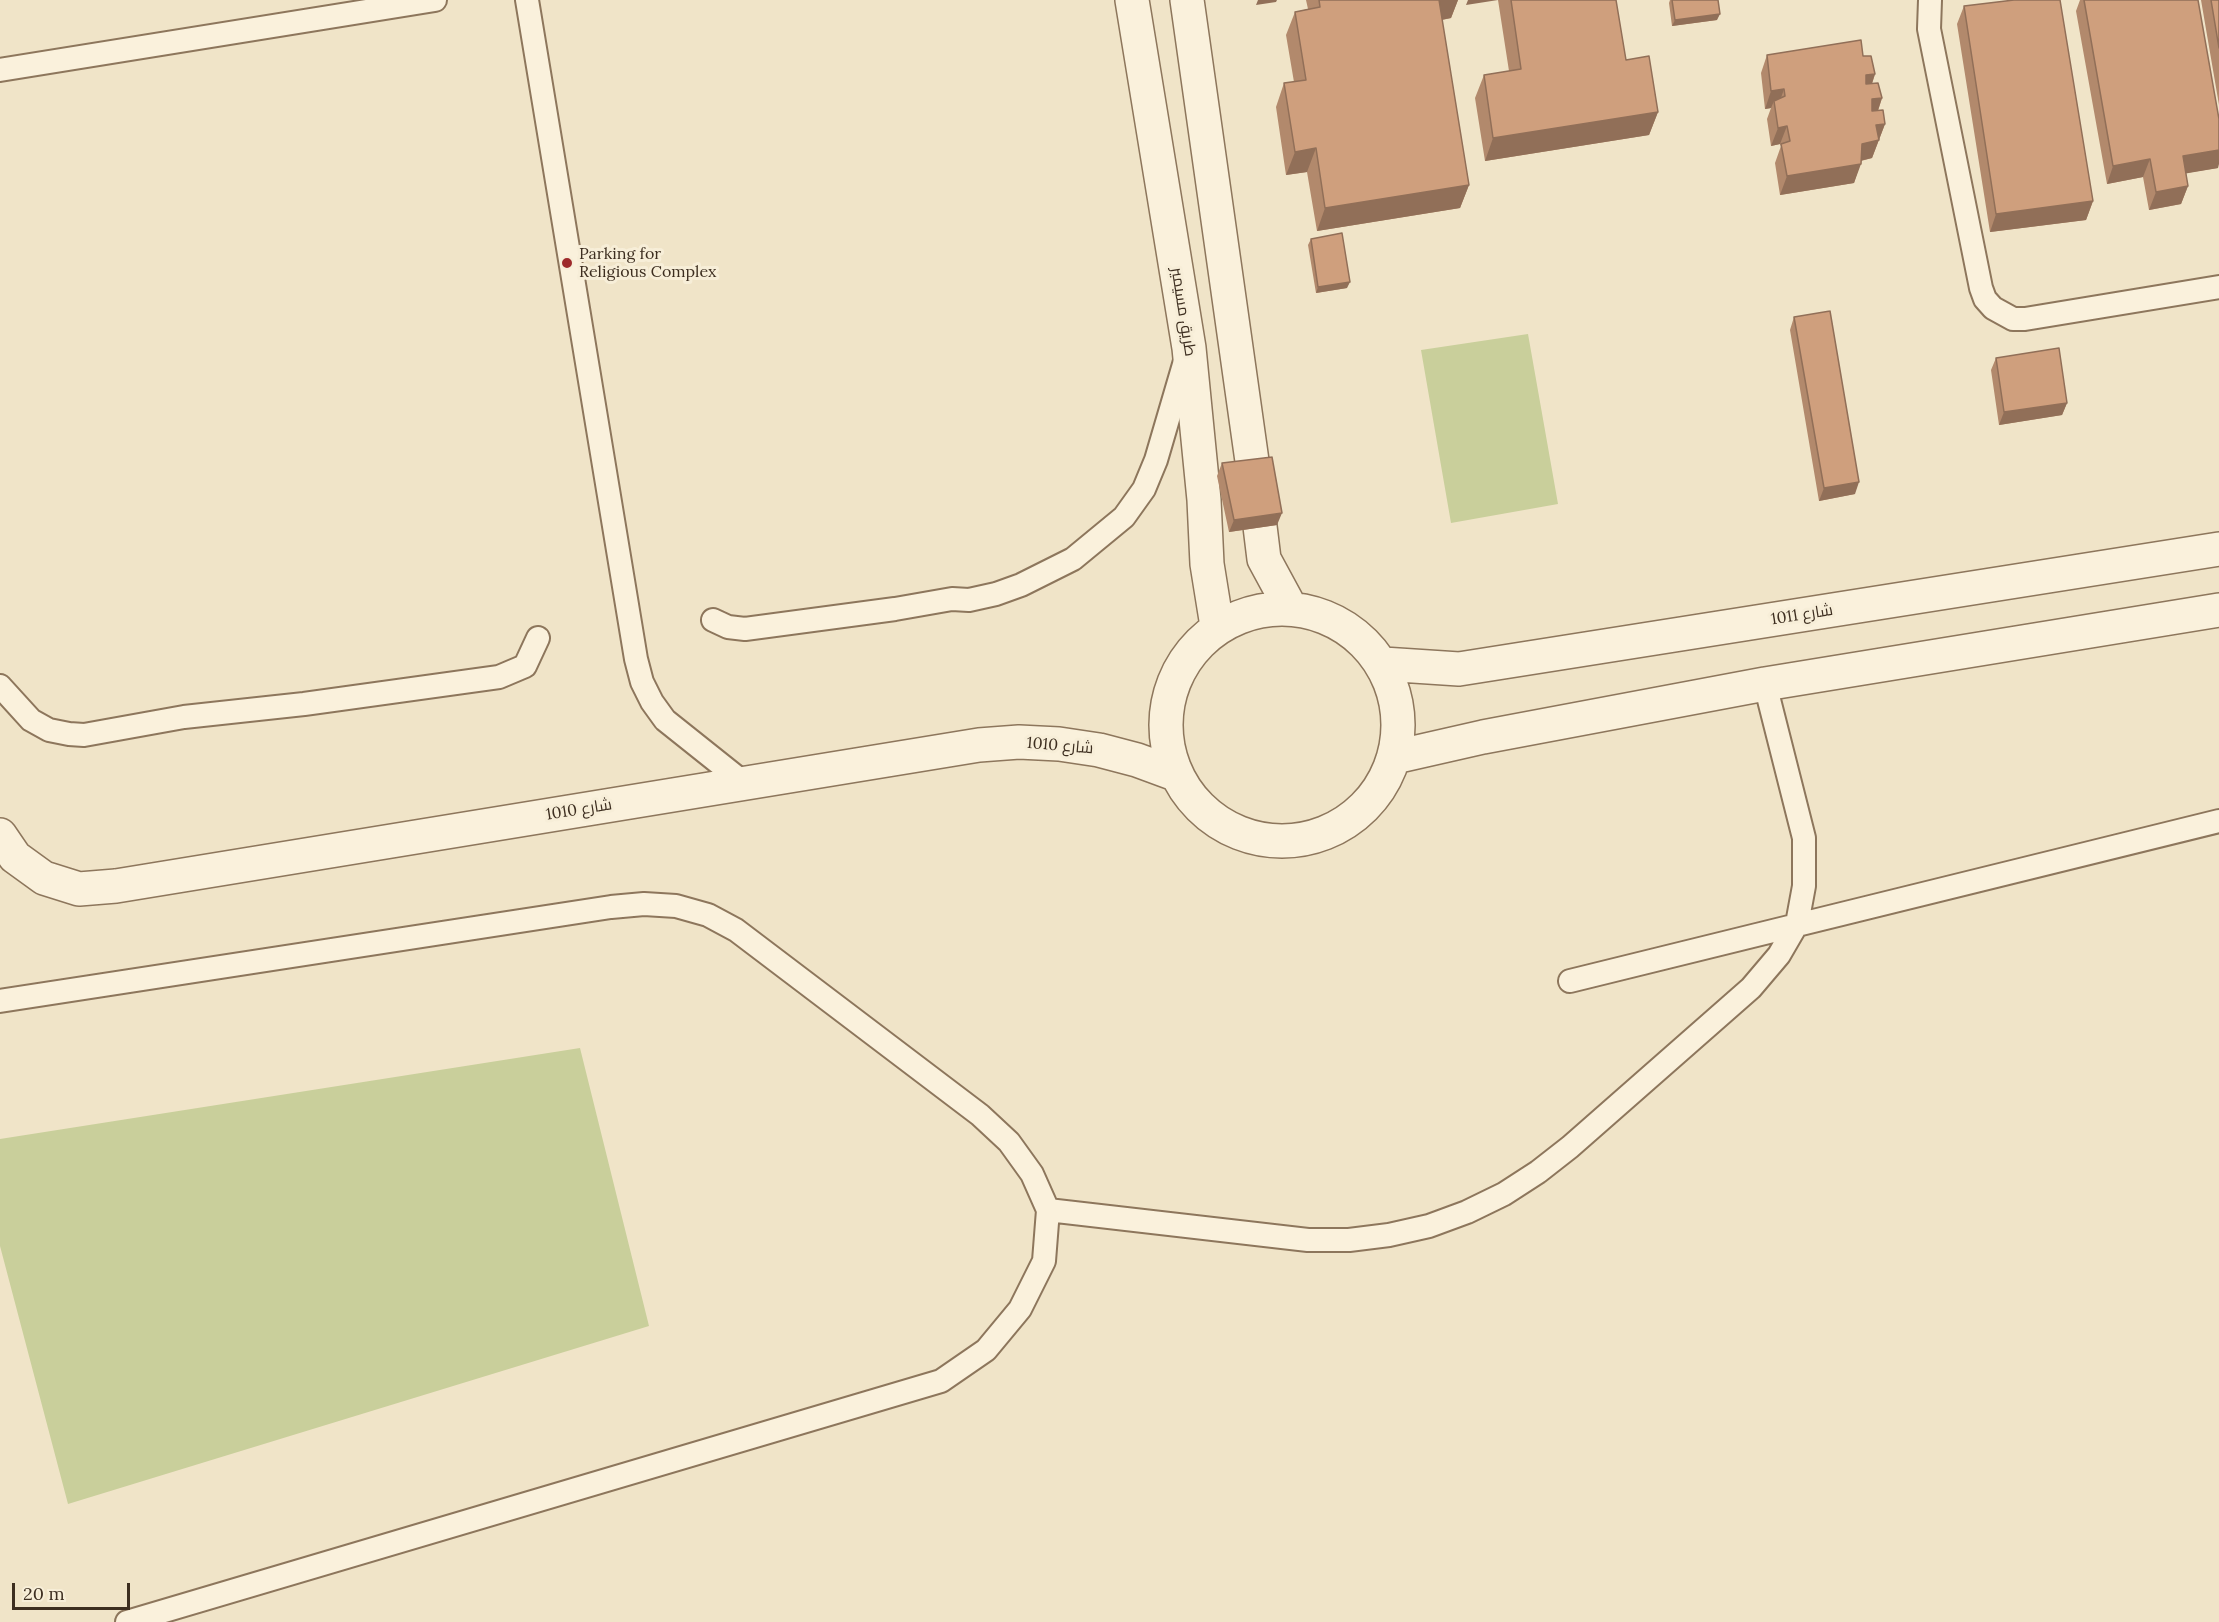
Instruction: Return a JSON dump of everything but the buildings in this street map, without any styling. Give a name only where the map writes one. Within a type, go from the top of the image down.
[{"type":"street","name":"طريق مسيمير","points":[[1132,0],[1189,348],[1204,500],[1207,564],[1217,627]]},
{"type":"street","points":[[1187,0],[1264,559],[1290,607]]},
{"type":"street","name":"شارع 1011","points":[[1383,664],[1459,669],[2219,549]]},
{"type":"street","points":[[1290,607],[1343,624],[1383,664],[1399,710],[1395,757],[1378,794],[1348,822],[1311,840],[1271,842],[1231,831],[1198,808],[1175,774],[1165,734],[1169,692],[1188,655],[1217,627],[1251,611],[1290,607]]},
{"type":"street","points":[[1395,757],[1483,737],[1765,684],[2219,610]]},
{"type":"street","name":"شارع 1010","points":[[0,835],[15,856],[44,878],[80,889],[116,886],[979,745],[1019,742],[1059,744],[1099,750],[1137,760],[1175,774]]},
{"type":"lane","points":[[0,70],[435,0]]},
{"type":"lane","points":[[527,0],[636,659],[642,682],[652,702],[666,720],[744,783]]},
{"type":"lane","points":[[1929,0],[1929,29],[1979,276],[1985,299],[1993,309],[2013,319],[2025,319],[2219,287]]},
{"type":"lane","points":[[713,621],[728,627],[746,629],[952,599],[969,600],[1021,585],[1073,559],[1124,517],[1143,489],[1156,460],[1189,348]]},
{"type":"lane","points":[[0,686],[31,720],[49,730],[69,735],[84,735],[184,717],[304,704],[499,677],[525,666],[538,638]]},
{"type":"lane","points":[[1048,1210],[1308,1240],[1349,1240],[1389,1235],[1429,1226],[1467,1212],[1504,1194],[1538,1172],[1570,1147],[1751,988],[1779,955],[1797,924],[1804,886],[1804,838],[1765,684]]},
{"type":"lane","points":[[1570,981],[2219,821]]},
{"type":"lane","points":[[0,1001],[611,907],[644,904],[676,906],[708,915],[736,930],[980,1115],[1009,1142],[1021,1158],[1032,1174],[1048,1210],[1044,1261],[1020,1309],[986,1350],[941,1381],[127,1622]]},
{"type":"green space","points":[[1528,334],[1558,504],[1451,523],[1421,350]]},
{"type":"green space","points":[[580,1048],[649,1326],[68,1504],[0,1246],[0,1139]]},
{"type":"place","name":"Parking for Religious Complex","points":[[567,263]]}]
